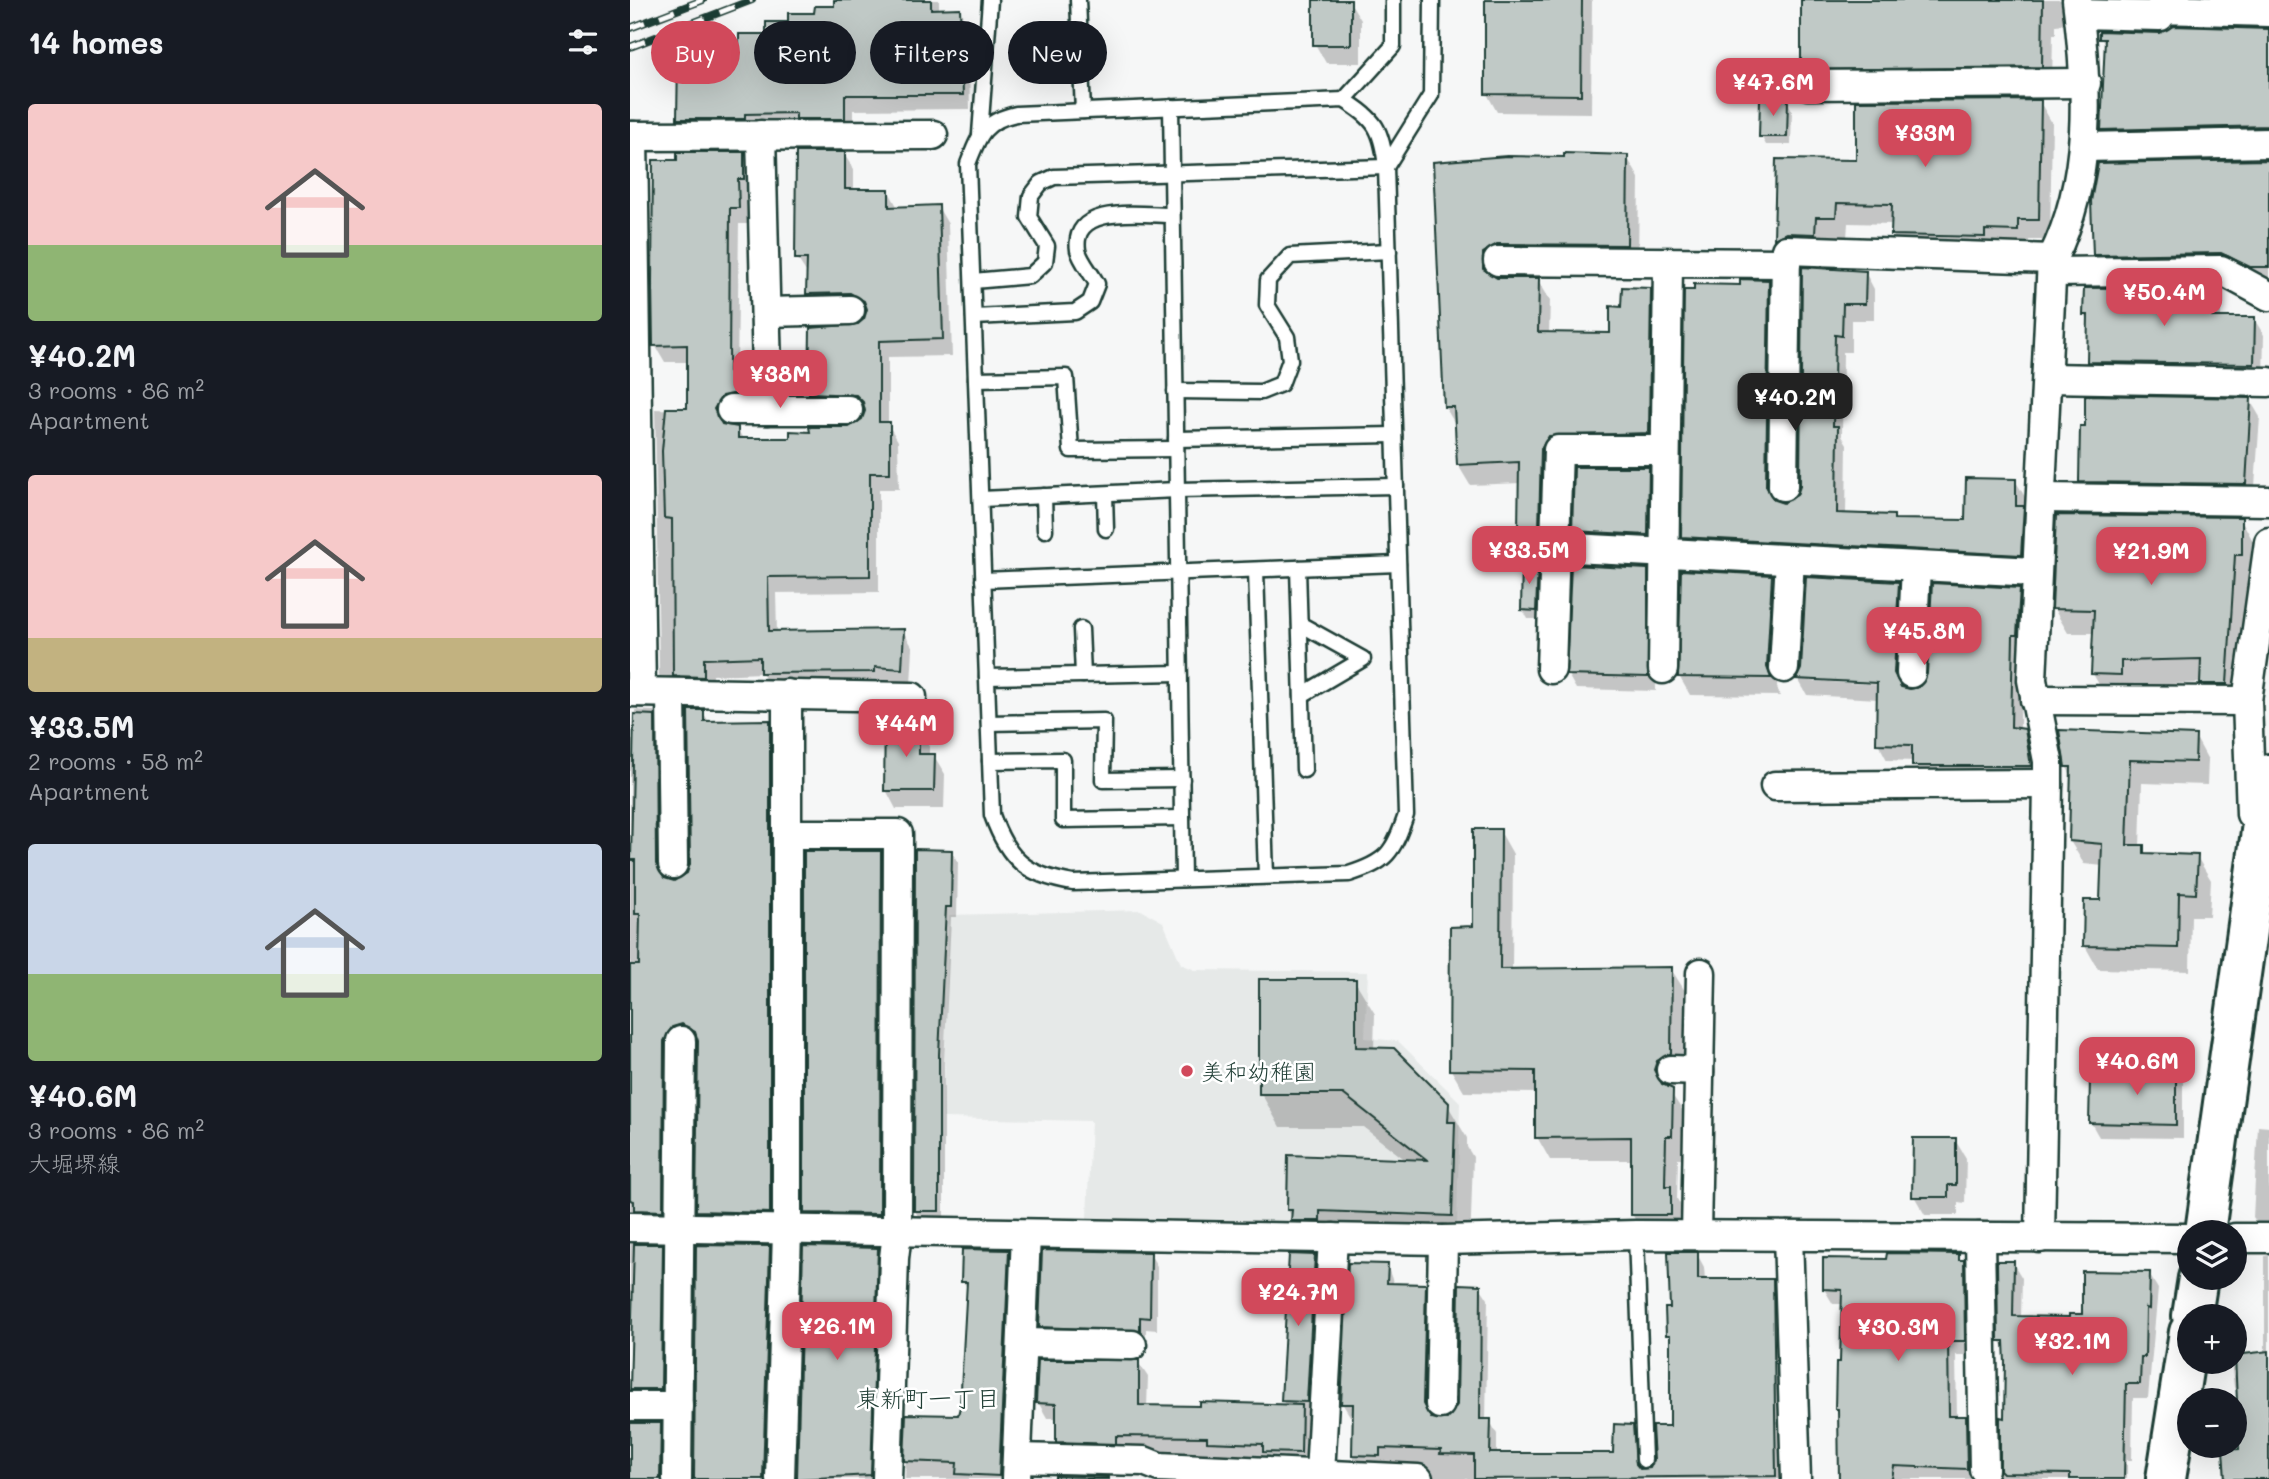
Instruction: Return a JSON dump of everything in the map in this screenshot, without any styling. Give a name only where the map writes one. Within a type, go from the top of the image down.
[{"type":"main road","points":[[2207,1220],[2253,930],[2253,890],[2269,774]]},
{"type":"main road","points":[[2166,1479],[2182,1374]]},
{"type":"street","points":[[2040,1238],[2048,761],[2032,680],[2035,572],[2042,498],[2052,266],[2063,238],[2085,147],[2086,83],[2078,7],[2160,16],[2160,9],[2269,12]]},
{"type":"street","points":[[1808,85],[2086,83]]},
{"type":"street","points":[[761,135],[768,410]]},
{"type":"street","points":[[912,698],[636,692],[631,136],[933,135]]},
{"type":"street","points":[[2085,147],[2269,143]]},
{"type":"street","points":[[1783,486],[1786,250],[2052,266],[2221,270],[2269,296]]},
{"type":"street","points":[[1498,261],[1786,263]]},
{"type":"street","points":[[1662,669],[1668,264]]},
{"type":"street","points":[[766,312],[850,310]]},
{"type":"street","points":[[2047,378],[2269,382]]},
{"type":"street","points":[[731,410],[848,410]]},
{"type":"street","points":[[1551,669],[1558,450],[1665,450]]},
{"type":"street","points":[[2042,498],[2269,501]]},
{"type":"street","points":[[2253,890],[2248,701],[2269,542]]},
{"type":"street","points":[[1515,545],[2035,572]]},
{"type":"street","points":[[1784,668],[1790,559]]},
{"type":"street","points":[[1911,673],[1916,566]]},
{"type":"street","points":[[671,693],[673,864]]},
{"type":"street","points":[[780,1479],[787,1230],[788,694]]},
{"type":"street","points":[[2035,700],[2248,701]]},
{"type":"street","points":[[1775,786],[2048,784]]},
{"type":"street","points":[[787,834],[898,834],[897,1233],[887,1479]]},
{"type":"street","points":[[2253,890],[2269,837]]},
{"type":"street","points":[[1696,1235],[1701,973]]},
{"type":"street","points":[[677,1479],[681,1041]]},
{"type":"street","points":[[1671,1070],[1699,1071]]},
{"type":"street","points":[[630,1227],[1443,1240],[1636,1235],[2177,1238]]},
{"type":"street","points":[[1026,1234],[1016,1468],[1144,1461],[1159,1473],[1320,1474],[1418,1479]]},
{"type":"street","points":[[1788,1236],[1796,1479]]},
{"type":"street","points":[[1980,1237],[1984,1469]]},
{"type":"street","points":[[1320,1474],[1333,1238]]},
{"type":"street","points":[[2247,1238],[2269,1238]]},
{"type":"street","points":[[1440,1404],[1443,1240]]},
{"type":"street","points":[[1023,1343],[1132,1345]]},
{"type":"street","points":[[630,1406],[678,1406]]},
{"type":"lane","points":[[980,134],[998,118],[1016,114],[1171,107],[1344,100],[1371,117],[1383,143],[1386,167],[1406,815],[1395,847],[1376,865],[1349,874],[1073,883],[1044,878],[1017,862],[1001,841],[992,815],[968,164],[980,134],[989,0]]},
{"type":"lane","points":[[1078,0],[1083,111]]},
{"type":"lane","points":[[1344,100],[1393,46],[1393,0]]},
{"type":"lane","points":[[1386,167],[1430,95],[1432,0]]},
{"type":"lane","points":[[1171,107],[1183,879]]},
{"type":"lane","points":[[973,281],[1030,276],[1045,262],[1047,246],[1030,217],[1031,196],[1041,183],[1054,177],[1386,167]]},
{"type":"lane","points":[[974,317],[1075,312],[1090,302],[1097,284],[1078,251],[1081,230],[1091,219],[1104,215],[1172,215]]},
{"type":"lane","points":[[1175,391],[1261,392],[1281,384],[1290,360],[1287,337],[1267,305],[1268,280],[1290,256],[1389,251]]},
{"type":"lane","points":[[976,379],[1066,377],[1071,450],[1394,435]]},
{"type":"lane","points":[[981,499],[1177,490],[1396,486]]},
{"type":"lane","points":[[1105,494],[1106,529]]},
{"type":"lane","points":[[1044,496],[1045,530]]},
{"type":"lane","points":[[983,580],[1398,564]]},
{"type":"lane","points":[[1298,568],[1304,770]]},
{"type":"lane","points":[[1256,570],[1266,876]]},
{"type":"lane","points":[[1300,624],[1363,659],[1302,695]]},
{"type":"lane","points":[[1081,629],[1083,675]]},
{"type":"lane","points":[[987,677],[1180,673]]},
{"type":"lane","points":[[989,723],[1104,721],[1103,780],[1182,779]]},
{"type":"lane","points":[[990,761],[1063,760],[1063,820],[1182,818]]},
{"type":"lane","points":[[1636,1235],[1644,1460]]},
{"type":"shaded area","name":"美和幼稚園","points":[[1141,910],[1163,922],[1181,964],[1195,970],[1368,972],[1365,1038],[1398,1041],[1460,1102],[1457,1225],[1087,1218],[1091,1121],[943,1118],[949,915]]},
{"type":"building","points":[[834,0],[931,0],[931,9],[960,8],[960,21],[870,21],[870,84],[963,84],[963,95],[845,95],[845,119],[796,119],[796,113],[745,114],[745,119],[677,119],[678,84],[740,84],[740,34],[754,34],[754,84],[856,84],[856,21],[788,21],[788,13],[814,13],[815,6],[834,6]]},
{"type":"building","points":[[1313,0],[1351,0],[1351,45],[1313,45]]},
{"type":"building","points":[[1485,0],[1582,0],[1581,95],[1485,94]]},
{"type":"building","points":[[1801,0],[2043,0],[2042,67],[1801,70]]},
{"type":"building","points":[[2173,26],[2269,29],[2269,126],[2101,130],[2105,39],[2099,39],[2099,31],[2160,33]]},
{"type":"building","points":[[1760,99],[1788,99],[1787,137],[1759,137]]},
{"type":"building","points":[[2041,100],[2039,220],[2018,220],[2018,231],[1985,230],[1985,237],[1891,235],[1892,204],[1837,203],[1836,217],[1816,217],[1815,234],[1786,233],[1774,239],[1776,159],[1856,160],[1856,101]]},
{"type":"building","points":[[677,152],[744,152],[744,179],[738,179],[739,208],[730,208],[729,372],[739,372],[738,393],[722,396],[714,409],[722,424],[738,427],[738,438],[790,438],[790,431],[810,432],[809,427],[849,427],[862,419],[865,411],[863,402],[856,395],[809,393],[810,328],[858,324],[864,319],[867,309],[864,301],[850,293],[806,294],[807,259],[795,259],[796,152],[845,152],[845,189],[889,189],[889,207],[939,205],[943,339],[879,341],[879,422],[890,422],[890,473],[870,473],[870,576],[768,577],[769,631],[904,629],[902,669],[875,667],[875,672],[760,673],[760,657],[704,659],[704,677],[673,676],[672,519],[664,518],[662,451],[666,408],[687,408],[687,345],[653,346],[652,282],[653,160],[677,160]]},
{"type":"building","points":[[1564,153],[1628,155],[1627,245],[1497,244],[1483,253],[1483,269],[1497,278],[1539,278],[1538,332],[1610,333],[1610,306],[1621,307],[1622,287],[1651,288],[1649,433],[1549,436],[1541,449],[1539,530],[1518,529],[1519,462],[1457,465],[1454,407],[1444,407],[1433,162],[1507,156],[1564,157]]},
{"type":"building","points":[[2269,160],[2269,267],[2250,267],[2221,253],[2093,255],[2091,201],[2098,163]]},
{"type":"building","points":[[1802,267],[1866,271],[1865,304],[1843,304],[1842,336],[1835,335],[1833,426],[1838,426],[1837,513],[1894,515],[1894,519],[1965,520],[1966,478],[2016,479],[2016,506],[2024,506],[2021,555],[1681,537],[1684,290],[1694,290],[1694,284],[1740,285],[1740,279],[1769,280],[1766,486],[1774,500],[1783,503],[1797,495],[1800,486]]},
{"type":"building","points":[[2213,287],[2212,317],[2255,317],[2254,364],[2087,362],[2088,315],[2083,315],[2084,288]]},
{"type":"building","points":[[2085,395],[2251,398],[2246,484],[2079,482],[2080,426],[2085,426]]},
{"type":"building","points":[[1574,467],[1649,467],[1648,535],[1572,531]]},
{"type":"building","points":[[2056,515],[2242,517],[2242,555],[2235,555],[2227,684],[2200,684],[2201,659],[2121,661],[2121,675],[2091,674],[2094,610],[2052,609]]},
{"type":"building","points":[[1522,562],[1538,563],[1536,611],[1521,610]]},
{"type":"building","points":[[1571,565],[1648,569],[1648,677],[1566,675]]},
{"type":"building","points":[[1681,570],[1772,575],[1767,667],[1771,678],[1678,677]]},
{"type":"building","points":[[1806,577],[1899,582],[1894,673],[1901,687],[1910,689],[1919,687],[1927,674],[1932,583],[2020,588],[2017,635],[2013,635],[2011,727],[2025,729],[2031,766],[1912,766],[1912,745],[1876,744],[1877,683],[1796,679],[1801,669]]},
{"type":"building","points":[[688,710],[704,710],[704,721],[770,720],[770,1213],[696,1211],[698,1041],[695,1032],[682,1024],[672,1027],[664,1041],[663,1211],[634,1210],[634,1201],[630,1200],[630,965],[639,965],[640,914],[635,914],[635,860],[631,860],[634,714],[655,715],[656,864],[664,878],[674,881],[687,873],[690,864]]},
{"type":"building","points":[[885,720],[919,721],[919,754],[935,754],[934,791],[884,791]]},
{"type":"building","points":[[2059,730],[2196,735],[2195,762],[2130,760],[2127,845],[2144,845],[2144,853],[2198,855],[2196,894],[2179,893],[2178,948],[2083,946],[2084,900],[2100,900],[2102,844],[2069,841],[2071,767],[2065,767]]},
{"type":"building","points":[[1473,829],[1501,829],[1500,969],[1672,967],[1671,1053],[1657,1061],[1654,1070],[1662,1084],[1673,1089],[1672,1136],[1666,1136],[1665,1186],[1671,1186],[1671,1215],[1631,1215],[1631,1137],[1535,1138],[1535,1071],[1449,1070],[1450,927],[1473,926]]},
{"type":"building","points":[[915,849],[952,850],[951,907],[946,907],[939,1054],[939,1211],[914,1211]]},
{"type":"building","points":[[804,851],[881,851],[880,1214],[804,1213]]},
{"type":"building","points":[[1259,979],[1356,979],[1356,1047],[1394,1048],[1449,1103],[1448,1122],[1455,1122],[1452,1216],[1320,1211],[1320,1221],[1291,1221],[1292,1210],[1287,1210],[1288,1155],[1427,1160],[1343,1094],[1259,1094]]},
{"type":"building","points":[[2143,1059],[2176,1059],[2176,1125],[2089,1123],[2090,1079],[2142,1078]]},
{"type":"building","points":[[1913,1138],[1956,1138],[1956,1185],[1948,1185],[1948,1197],[1912,1197]]},
{"type":"building","points":[[634,1244],[663,1244],[661,1389],[630,1389]]},
{"type":"building","points":[[696,1245],[770,1246],[763,1479],[694,1479]]},
{"type":"building","points":[[803,1246],[878,1248],[871,1475],[797,1479]]},
{"type":"building","points":[[962,1249],[1009,1250],[999,1476],[956,1474],[957,1463],[904,1461],[906,1414],[958,1415],[967,1282],[961,1282]]},
{"type":"building","points":[[1042,1250],[1151,1252],[1150,1318],[1140,1317],[1140,1331],[1039,1327]]},
{"type":"building","points":[[1668,1252],[1698,1252],[1698,1279],[1773,1279],[1776,1476],[1474,1479],[1474,1455],[1440,1454],[1441,1450],[1380,1448],[1380,1456],[1352,1455],[1353,1404],[1341,1404],[1348,1263],[1388,1264],[1387,1283],[1426,1284],[1423,1404],[1431,1418],[1447,1419],[1457,1405],[1459,1284],[1481,1285],[1480,1419],[1491,1419],[1490,1453],[1613,1453],[1614,1424],[1633,1425],[1636,1464],[1640,1469],[1650,1468],[1654,1460],[1652,1426],[1670,1426],[1670,1335],[1666,1335],[1665,1308],[1670,1308]]},
{"type":"building","points":[[1887,1253],[1959,1254],[1959,1260],[1964,1260],[1965,1341],[1948,1341],[1949,1416],[1966,1416],[1967,1469],[1894,1466],[1892,1479],[1839,1479],[1838,1409],[1835,1409],[1836,1362],[1840,1362],[1842,1290],[1823,1289],[1823,1258],[1886,1259]]},
{"type":"building","points":[[1289,1254],[1315,1255],[1307,1402],[1281,1401]]},
{"type":"building","points":[[1997,1261],[2014,1261],[2013,1316],[2069,1317],[2069,1314],[2082,1314],[2082,1271],[2150,1272],[2145,1357],[2141,1357],[2140,1384],[2126,1384],[2124,1479],[2070,1479],[2070,1474],[2003,1473],[2000,1470],[2000,1417],[2004,1418],[2005,1363],[2004,1341],[1998,1341]]},
{"type":"building","points":[[2269,1351],[2269,1479],[2225,1479],[2224,1458],[2247,1458],[2247,1388],[2236,1388],[2236,1374],[2247,1374],[2247,1354]]},
{"type":"building","points":[[1038,1360],[1139,1360],[1139,1405],[1200,1406],[1200,1402],[1302,1405],[1301,1453],[1263,1452],[1263,1444],[1207,1442],[1207,1437],[1116,1436],[1116,1444],[1056,1442],[1056,1404],[1036,1403]]},
{"type":"building","points":[[630,1423],[661,1423],[660,1479],[630,1479]]},
{"type":"building","points":[[1055,1476],[1108,1477],[1108,1479],[1055,1479]]},
{"type":"railway","points":[[630,28],[703,0]]},
{"type":"railway","points":[[630,47],[752,0]]},
{"type":"place","name":"美和幼稚園","points":[[1187,1071]]},
{"type":"district","name":"東新町一丁目","points":[[928,1397]]}]
